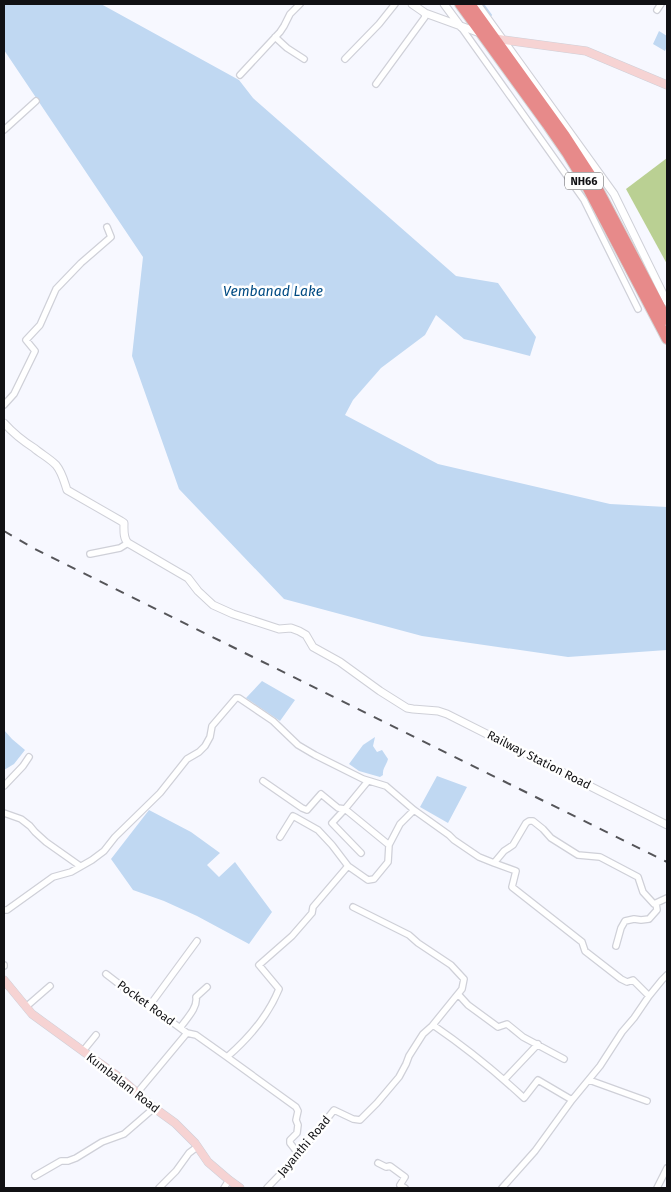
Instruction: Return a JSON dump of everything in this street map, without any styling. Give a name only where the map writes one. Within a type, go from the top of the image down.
[{"type":"highway","name":"NH66","points":[[460,4],[567,153],[584,181],[667,340]]},
{"type":"highway","name":"NH66","points":[[470,4],[499,39],[591,176],[667,320]]},
{"type":"highway","points":[[482,34],[499,39]]},
{"type":"main road","points":[[499,39],[586,51],[667,85]]},
{"type":"main road","name":"Kumbalam Road","points":[[4,980],[32,1014],[120,1078],[154,1108],[176,1123],[208,1162],[240,1188]]},
{"type":"street","points":[[240,75],[275,37],[284,26],[290,14],[300,4]]},
{"type":"street","points":[[345,59],[396,4]]},
{"type":"street","points":[[412,4],[424,12],[482,34]]},
{"type":"street","points":[[444,4],[584,200],[638,309]]},
{"type":"street","points":[[477,4],[499,39],[614,194],[667,302]]},
{"type":"street","points":[[657,10],[661,4]]},
{"type":"street","points":[[376,84],[426,17],[424,12]]},
{"type":"street","points":[[275,37],[287,48],[304,59]]},
{"type":"street","points":[[4,130],[36,101]]},
{"type":"street","points":[[4,405],[14,394],[35,351],[26,340],[40,325],[56,289],[81,263],[111,237],[107,227]]},
{"type":"street","points":[[4,423],[55,464],[62,475],[67,490],[124,523],[124,537],[128,543],[120,548],[90,554]]},
{"type":"street","name":"Railway Station Road","points":[[128,543],[188,578],[213,605],[233,614],[279,629],[291,628],[306,634],[313,647],[340,662],[407,708],[433,710],[447,714],[667,824]]},
{"type":"street","points":[[4,910],[7,910],[53,877],[72,872],[104,851],[115,837],[160,793],[188,759],[205,746],[210,737],[212,726],[236,698],[239,698],[273,721],[298,745],[368,781],[386,786],[414,810],[479,857],[516,871],[512,887],[582,942],[585,951],[621,979],[627,982],[633,980],[648,996]]},
{"type":"street","points":[[4,786],[29,757]]},
{"type":"street","points":[[263,781],[307,810],[321,794],[338,808],[344,809],[389,845]]},
{"type":"street","points":[[361,853],[332,822],[368,781]]},
{"type":"street","points":[[280,837],[293,816],[318,830],[348,866],[368,880],[374,879],[388,862],[389,845],[400,824],[414,810]]},
{"type":"street","points":[[4,813],[21,819],[46,842],[80,866]]},
{"type":"street","points":[[494,863],[504,851],[513,845],[529,821],[578,855],[600,857],[638,877],[643,892],[654,904],[667,898]]},
{"type":"street","points":[[228,1057],[260,1023],[276,997],[278,989],[259,965],[303,924],[312,913],[313,907],[348,866]]},
{"type":"street","points":[[616,946],[621,928],[626,922],[634,919],[649,919],[657,910],[656,903]]},
{"type":"street","points":[[353,907],[409,935],[451,965],[464,980],[462,989],[458,994],[498,1027],[507,1024],[523,1037],[564,1059]]},
{"type":"street","points":[[150,1005],[197,941]]},
{"type":"street","name":"Pocket Road","points":[[106,974],[187,1033],[196,1035],[228,1057],[296,1107],[298,1111],[296,1120],[298,1125],[297,1133],[290,1140],[290,1143],[297,1152],[296,1158]]},
{"type":"street","points":[[502,1188],[535,1151],[589,1080],[648,996],[667,975]]},
{"type":"street","points":[[27,1006],[50,986]]},
{"type":"street","name":"Pocket Road","points":[[180,1028],[195,1007],[196,997],[207,987]]},
{"type":"street","name":"Jayanthi Road","points":[[267,1188],[296,1158],[334,1110],[353,1119],[360,1120],[377,1103],[398,1077],[423,1034],[433,1025],[458,994]]},
{"type":"street","points":[[433,1025],[464,1046],[524,1098],[538,1080],[572,1100]]},
{"type":"street","points":[[137,1092],[187,1033]]},
{"type":"street","points":[[83,1051],[96,1035]]},
{"type":"street","points":[[504,1080],[538,1044]]},
{"type":"street","points":[[589,1080],[647,1101]]},
{"type":"street","points":[[35,1176],[61,1161],[76,1158],[102,1142],[124,1134],[154,1108]]},
{"type":"street","points":[[158,1188],[176,1171],[189,1153],[197,1147]]},
{"type":"street","points":[[378,1163],[386,1168],[390,1166],[405,1177],[400,1184],[405,1188]]},
{"type":"street","points":[[657,1188],[667,1168]]},
{"type":"street","points":[[224,1188],[229,1180]]},
{"type":"green space","points":[[667,158],[667,264],[626,189]]},
{"type":"water","name":"Vembanad Lake","points":[[4,4],[101,4],[239,80],[253,98],[456,276],[498,283],[536,337],[530,356],[464,339],[436,315],[425,335],[381,368],[353,400],[345,415],[438,464],[610,504],[667,507],[667,650],[568,657],[422,636],[284,599],[179,489],[132,356],[143,257],[4,50]]},
{"type":"water","points":[[659,31],[667,36],[665,51],[653,44]]},
{"type":"water","points":[[262,681],[295,700],[280,721],[246,698]]},
{"type":"water","points":[[4,730],[25,750],[14,764],[4,770]]},
{"type":"water","points":[[375,737],[373,746],[377,752],[382,750],[388,759],[383,775],[380,777],[359,771],[349,764],[363,745]]},
{"type":"water","points":[[437,776],[467,787],[448,823],[420,807]]},
{"type":"water","points":[[149,810],[191,832],[220,853],[207,865],[219,877],[235,862],[272,912],[249,944],[197,916],[133,890],[111,859]]},
{"type":"waterway","points":[[483,4],[491,15]]},
{"type":"railway","points":[[4,531],[65,564],[667,862]]}]
